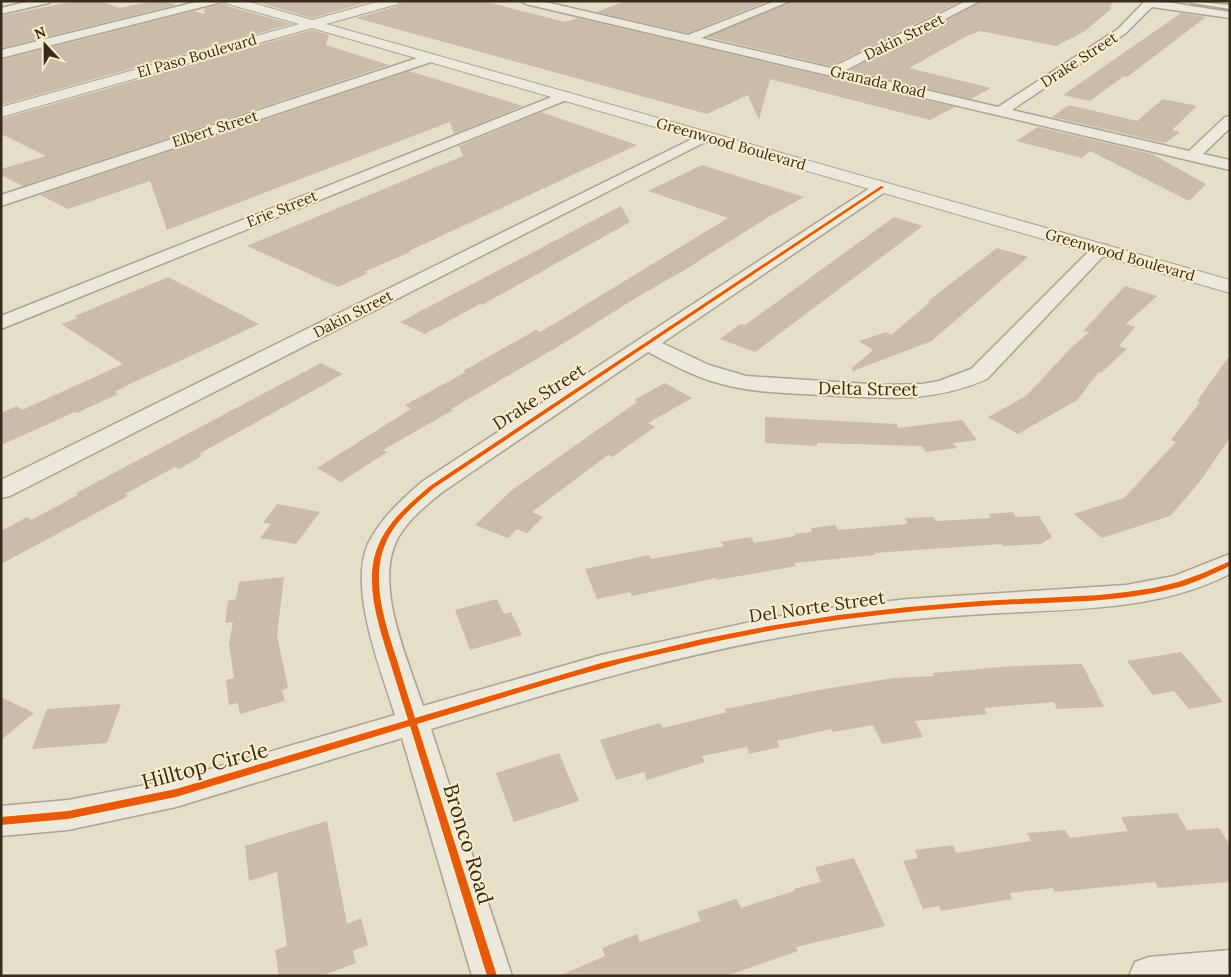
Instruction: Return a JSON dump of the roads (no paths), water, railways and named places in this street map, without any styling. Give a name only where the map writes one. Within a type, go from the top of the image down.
[{"type":"street","points":[[1,11],[46,1]]},
{"type":"street","points":[[1,54],[214,1]]},
{"type":"street","name":"Greenwood Boulevard","points":[[232,1],[1230,287]]},
{"type":"street","name":"El Paso Boulevard","points":[[1,112],[394,1]]},
{"type":"street","name":"Granada Road","points":[[526,1],[1230,165]]},
{"type":"street","points":[[689,39],[785,1]]},
{"type":"street","name":"Dakin Street","points":[[833,72],[975,1]]},
{"type":"street","points":[[566,11],[592,2]]},
{"type":"street","points":[[1150,2],[1230,15]]},
{"type":"street","name":"Drake Street","points":[[1001,111],[1122,31],[1150,2]]},
{"type":"street","name":"Elbert Street","points":[[1,201],[430,58]]},
{"type":"street","name":"Erie Street","points":[[1,323],[564,96]]},
{"type":"street","points":[[1193,156],[1230,120]]},
{"type":"street","name":"Dakin Street","points":[[1,490],[704,137]]},
{"type":"street","name":"Drake Street","points":[[413,722],[382,624],[375,594],[375,562],[380,547],[389,530],[402,514],[432,487],[477,455],[648,344],[882,187]]},
{"type":"street","name":"Delta Street","points":[[648,344],[689,364],[723,377],[768,385],[905,393],[948,387],[962,383],[979,374],[1102,249]]},
{"type":"street","name":"Del Norte Street","points":[[413,722],[601,666],[775,627],[881,612],[1147,592],[1172,587],[1230,563]]},
{"type":"street","name":"Hilltop Circle","points":[[1,821],[68,815],[176,793],[413,722]]},
{"type":"street","name":"Bronco Road","points":[[413,722],[492,976]]},
{"type":"street","points":[[1149,976],[1230,970]]},
{"type":"lane","points":[[1192,1],[1230,7]]}]
